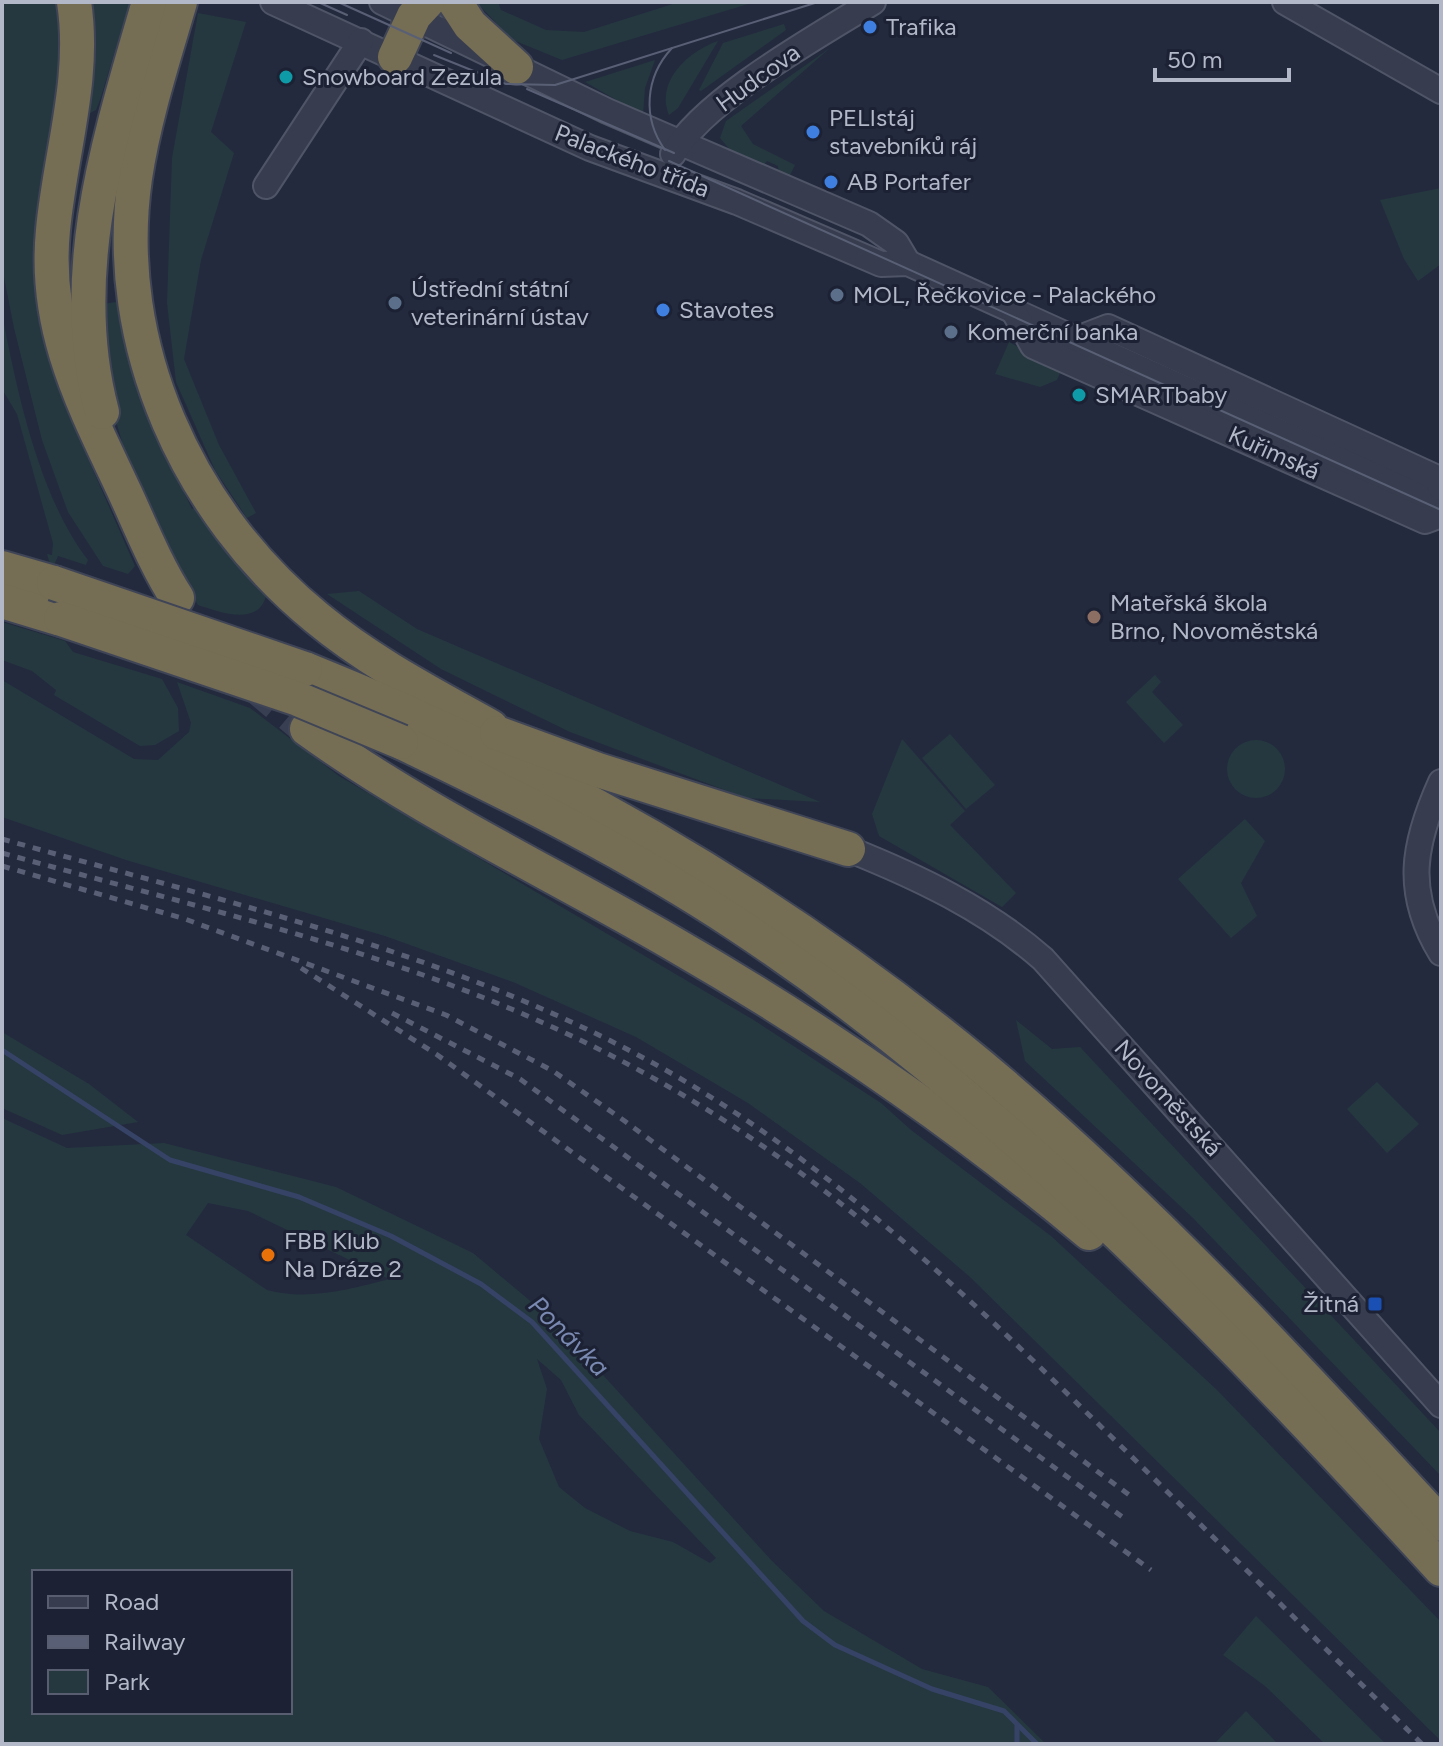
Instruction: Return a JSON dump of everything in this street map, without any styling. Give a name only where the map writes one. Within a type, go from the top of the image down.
[{"type":"highway","points":[[74,2],[78,64],[53,234],[53,278],[59,328],[75,389],[177,598]]},
{"type":"highway","points":[[127,497],[96,390],[88,330],[88,266],[104,160],[149,2]]},
{"type":"highway","points":[[180,2],[141,146],[133,204],[132,255],[133,290],[146,354],[182,456],[242,545],[316,618],[402,677],[620,800],[692,859]]},
{"type":"highway","points":[[455,2],[470,25],[516,67]]},
{"type":"highway","points":[[395,57],[418,7]]},
{"type":"highway","points":[[2,568],[308,670],[460,735],[606,810],[692,859],[771,910],[925,1021],[1072,1146],[1216,1284],[1441,1524]]},
{"type":"highway","points":[[2,601],[298,699],[401,742],[507,793],[653,872],[736,923],[854,1006],[939,1072],[1030,1150],[1182,1295],[1441,1569]]},
{"type":"highway","points":[[308,670],[403,693],[511,738],[848,849]]},
{"type":"highway","points":[[307,729],[416,801],[692,954],[848,1054],[1002,1163],[1273,1388]]},
{"type":"street","name":"Palackého třída","points":[[273,2],[590,148],[663,173],[881,264],[908,263],[1013,310]]},
{"type":"street","name":"Palackého třída","points":[[382,2],[418,7],[516,67],[679,143],[758,174],[880,230],[896,243],[908,263]]},
{"type":"street","name":"Hudcova","points":[[663,173],[679,143],[696,123],[759,77],[873,2]]},
{"type":"street","points":[[1285,2],[1441,91]]},
{"type":"street","points":[[266,186],[361,41]]},
{"type":"street","name":"Kuřimská","points":[[1013,310],[1441,505]]},
{"type":"street","name":"Kuřimská","points":[[1013,310],[1033,346],[1425,521],[1441,515]]},
{"type":"street","name":"Kuřimská","points":[[1077,339],[1108,327],[1435,477],[1441,488]]},
{"type":"street","points":[[1439,791],[1416,856],[1415,893],[1426,927],[1441,953]]},
{"type":"street","name":"Novoměstská","points":[[848,849],[942,891],[1013,934],[1043,959],[1441,1405]]},
{"type":"green space","points":[[2,2],[63,2],[49,325],[75,429],[135,566],[128,574],[103,566],[68,512],[42,440],[14,328],[2,267]]},
{"type":"green space","points":[[84,2],[130,2],[100,100],[96,110],[88,114]]},
{"type":"green space","points":[[476,2],[498,2],[501,10],[546,30],[584,32],[679,2],[755,2],[562,60],[513,40]]},
{"type":"green space","points":[[198,13],[246,22],[211,132],[234,153],[201,260],[184,359],[219,445],[256,513],[247,518],[215,470],[176,382],[167,303],[172,158]]},
{"type":"green space","points":[[784,24],[786,30],[699,90],[723,43]]},
{"type":"green space","points":[[718,41],[678,108],[669,115],[667,90],[677,69],[696,52]]},
{"type":"green space","points":[[830,48],[741,126],[753,144],[795,165],[789,177],[779,173],[778,166],[767,161],[763,166],[732,152],[720,138],[726,121]]},
{"type":"green space","points":[[655,60],[645,88],[643,115],[585,82]]},
{"type":"green space","points":[[1441,188],[1441,264],[1418,281],[1404,259],[1380,200]]},
{"type":"green space","points":[[116,302],[147,417],[192,509],[196,507],[230,551],[228,555],[266,596],[262,606],[255,611],[237,615],[198,605],[153,522],[119,433],[106,372],[103,304]]},
{"type":"green space","points":[[2,314],[23,409],[43,475],[56,506],[88,560],[86,565],[58,556],[54,565],[50,564],[47,554],[52,555],[53,543],[17,414],[2,389]]},
{"type":"green space","points":[[1009,342],[1061,371],[1057,380],[1040,387],[995,374]]},
{"type":"green space","points":[[359,591],[417,629],[820,802],[746,798],[570,732],[441,669],[327,594]]},
{"type":"green space","points":[[2,622],[65,641],[73,652],[162,679],[178,708],[179,731],[155,745],[140,746],[54,695],[56,690],[32,671],[2,660]]},
{"type":"green space","points":[[1155,675],[1161,682],[1152,692],[1183,725],[1164,743],[1126,702]]},
{"type":"green space","points":[[2,680],[134,759],[158,760],[189,732],[191,723],[177,682],[250,708],[339,776],[752,1019],[881,1103],[911,1130],[1051,1236],[1217,1390],[1441,1622],[1441,1741],[970,1277],[860,1183],[748,1103],[636,1037],[513,982],[385,936],[126,860],[2,817]]},
{"type":"green space","points":[[950,734],[995,785],[966,809],[922,758]]},
{"type":"green space","points":[[902,739],[965,811],[950,825],[1016,893],[1002,907],[879,836],[872,814]]},
{"type":"green space","points":[[1256,740],[1277,748],[1285,769],[1277,790],[1256,798],[1235,790],[1227,769],[1235,748]]},
{"type":"green space","points":[[1245,819],[1265,841],[1241,883],[1257,916],[1231,938],[1178,879]]},
{"type":"green space","points":[[1016,1020],[1052,1049],[1080,1047],[1441,1433],[1441,1476],[1193,1218],[1025,1061]]},
{"type":"green space","points":[[2,1032],[89,1084],[138,1122],[62,1135],[2,1108]]},
{"type":"green space","points":[[1377,1082],[1419,1124],[1387,1153],[1347,1109]]},
{"type":"green space","points":[[2,1118],[67,1148],[164,1143],[336,1187],[473,1253],[553,1320],[772,1561],[824,1611],[922,1669],[988,1687],[1046,1744],[2,1744]],"holes":[[[208,1203],[248,1211],[389,1279],[313,1294],[267,1290],[186,1235]],[[537,1359],[561,1380],[579,1415],[716,1558],[710,1563],[673,1542],[630,1531],[585,1508],[559,1487],[539,1439],[547,1389]]]},
{"type":"green space","points":[[1256,1616],[1386,1744],[1325,1744],[1265,1686],[1223,1655]]},
{"type":"green space","points":[[1246,1711],[1278,1744],[1214,1744]]},
{"type":"waterway","name":"Ponávka","points":[[2,1050],[170,1160],[299,1197],[391,1236],[481,1284],[532,1322],[803,1621],[835,1645],[932,1689],[1004,1711],[1037,1744]]},
{"type":"waterway","points":[[1017,1725],[1017,1744]]},
{"type":"tunnel","points":[[251,682],[307,729]]},
{"type":"tram line","points":[[318,2],[347,15]]},
{"type":"tram line","points":[[338,2],[451,53]]},
{"type":"tram line","points":[[434,55],[506,84],[555,85],[818,2]]},
{"type":"tram line","points":[[665,150],[653,125],[650,98],[656,72],[672,48]]},
{"type":"tram line","points":[[527,89],[674,153]]},
{"type":"tram line","points":[[669,161],[1441,510]]},
{"type":"railway","points":[[2,839],[255,909],[422,962],[584,1028],[721,1103],[831,1182],[935,1269],[1084,1410],[1422,1744]]},
{"type":"railway","points":[[2,853],[274,927],[408,970],[539,1021],[627,1064],[712,1113],[793,1168],[871,1228]]},
{"type":"railway","points":[[2,866],[185,919],[446,1015],[553,1071],[1132,1497]]},
{"type":"railway","points":[[301,968],[436,1054],[1151,1570]]},
{"type":"railway","points":[[392,1013],[520,1079],[1128,1521]]},
{"type":"place","name":"Trafika","points":[[870,27]]},
{"type":"place","name":"Snowboard Zezula","points":[[286,77]]},
{"type":"place","name":"PELIstáj stavebníků ráj","points":[[813,132]]},
{"type":"place","name":"AB Portafer","points":[[831,182]]},
{"type":"place","name":"MOL, Řečkovice - Palackého","points":[[837,295]]},
{"type":"place","name":"Ústřední státní veterinární ústav","points":[[395,303]]},
{"type":"place","name":"Stavotes","points":[[663,310]]},
{"type":"place","name":"Komerční banka","points":[[951,332]]},
{"type":"place","name":"SMARTbaby","points":[[1079,395]]},
{"type":"place","name":"Mateřská škola Brno, Novoměstská","points":[[1094,617]]},
{"type":"place","name":"FBB Klub Na Dráze 2","points":[[268,1255]]},
{"type":"place","name":"Žitná","points":[[1375,1304]]}]
